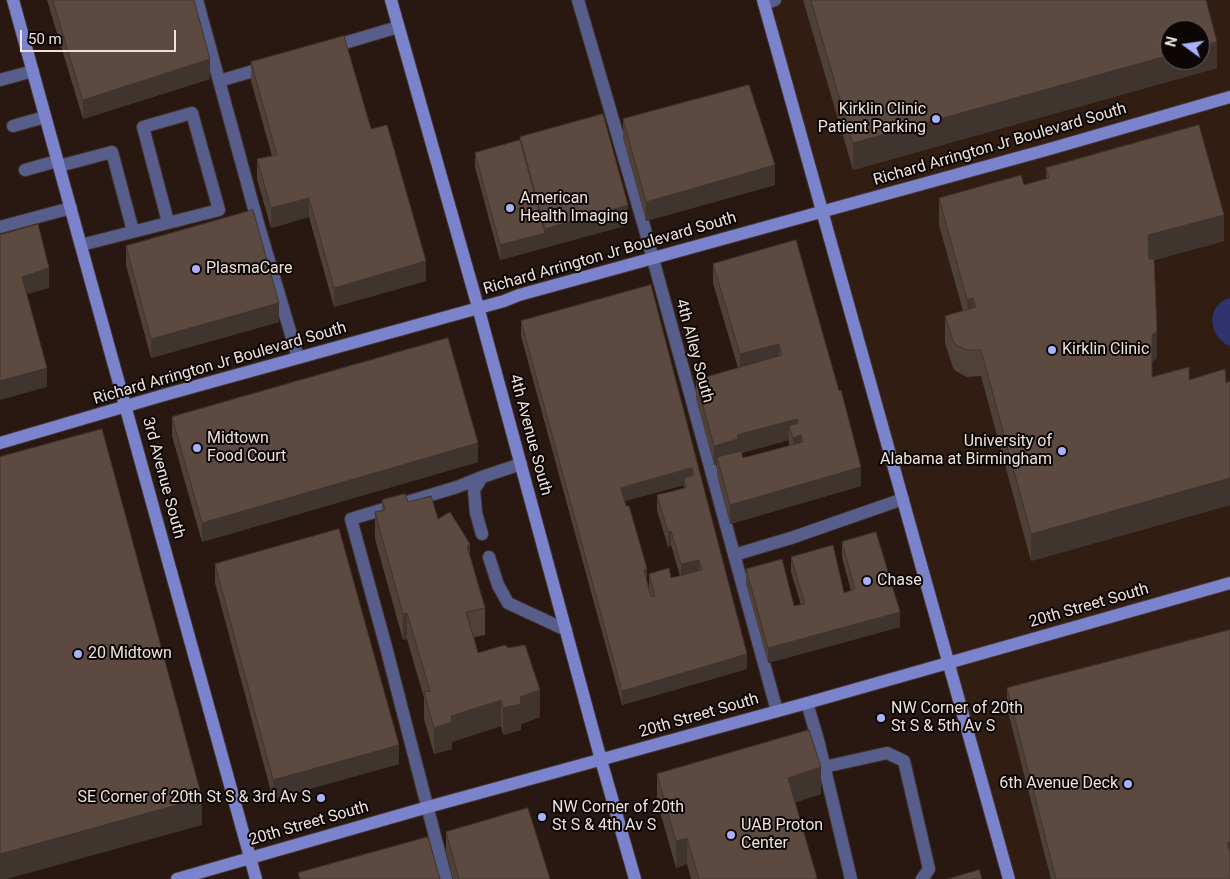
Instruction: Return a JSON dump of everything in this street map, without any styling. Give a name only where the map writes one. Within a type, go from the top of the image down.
[{"type":"street","name":"3rd Avenue South","points":[[13,0],[256,879]]},
{"type":"street","name":"4th Avenue South","points":[[391,0],[478,307],[635,879]]},
{"type":"street","points":[[768,1],[822,211],[1009,879]]},
{"type":"street","name":"Richard Arrington Jr Boulevard South","points":[[0,443],[1230,97]]},
{"type":"street","name":"20th Street South","points":[[177,879],[1230,583]]},
{"type":"lane","points":[[197,0],[259,227],[298,358]]},
{"type":"lane","name":"4th Alley South","points":[[578,0],[777,711]]},
{"type":"lane","points":[[324,49],[398,27]]},
{"type":"lane","points":[[219,81],[276,64]]},
{"type":"lane","points":[[0,80],[32,71]]},
{"type":"lane","points":[[81,245],[219,210],[192,113],[143,127],[168,222]]},
{"type":"lane","points":[[13,126],[45,117]]},
{"type":"lane","points":[[25,170],[112,152],[133,231]]},
{"type":"lane","points":[[0,227],[71,208]]},
{"type":"lane","points":[[446,879],[351,519],[457,487],[521,464]]},
{"type":"lane","points":[[482,477],[474,490],[476,513],[482,534]]},
{"type":"lane","points":[[734,555],[791,538],[903,499]]},
{"type":"lane","points":[[489,557],[498,585],[508,603],[566,630]]},
{"type":"lane","points":[[807,703],[851,879]]},
{"type":"lane","points":[[824,767],[887,753],[904,760],[929,869],[922,879]]},
{"type":"shaded area","name":"University of Alabama at Birmingham","points":[[766,0],[1230,0],[1230,879],[1016,879]]},
{"type":"shaded area","points":[[1230,298],[1230,346],[1217,336],[1212,321],[1216,307],[1222,301]]},
{"type":"building","points":[[53,0],[194,0],[210,59],[83,100]]},
{"type":"building","name":"Kirklin Clinic Patient Parking","points":[[811,0],[1206,0],[1217,42],[1210,44],[1210,20],[1160,20],[1160,58],[853,143]]},
{"type":"building","points":[[344,36],[371,129],[387,125],[426,261],[334,288],[309,198],[271,208],[257,159],[277,155],[251,62]]},
{"type":"building","points":[[749,85],[775,165],[646,202],[623,119]]},
{"type":"building","points":[[603,114],[628,205],[545,229],[520,137]]},
{"type":"building","name":"Kirklin Clinic","points":[[1199,125],[1224,215],[1148,235],[1149,259],[1154,259],[1157,331],[1152,335],[1152,377],[1189,367],[1189,380],[1225,369],[1226,383],[1230,381],[1230,478],[1031,534],[981,350],[967,350],[956,345],[945,316],[976,307],[973,298],[967,300],[939,198],[1021,175],[1024,185],[1049,178],[1046,168]]},
{"type":"building","name":"American Health Imaging","points":[[520,140],[545,233],[500,245],[475,153]]},
{"type":"building","points":[[253,210],[279,303],[151,339],[126,246]]},
{"type":"building","points":[[38,224],[49,268],[22,277],[47,368],[0,381],[0,235]]},
{"type":"building","points":[[796,240],[839,391],[841,390],[861,467],[730,505],[717,457],[741,451],[743,458],[803,442],[801,435],[793,438],[789,426],[798,423],[797,419],[737,435],[738,439],[714,446],[696,380],[782,355],[779,344],[740,354],[713,264]]},
{"type":"building","points":[[651,285],[747,654],[622,691],[521,321]],"holes":[[[692,468],[694,475],[684,478],[686,488],[657,495],[668,532],[671,531],[681,564],[699,560],[702,570],[671,578],[669,568],[649,574],[655,596],[651,597],[644,570],[647,569],[629,506],[626,506],[621,488]]]},
{"type":"building","points":[[448,338],[478,443],[202,523],[172,417]]},
{"type":"building","name":"20 Midtown","points":[[102,429],[202,798],[0,854],[0,457]]},
{"type":"building","points":[[405,494],[408,502],[431,496],[438,519],[450,512],[470,544],[467,546],[485,608],[466,612],[478,653],[505,645],[508,648],[525,645],[540,690],[520,697],[521,704],[503,708],[501,700],[451,716],[452,722],[434,728],[424,692],[430,691],[407,613],[403,614],[375,512],[385,510],[382,500]]},
{"type":"building","points":[[339,529],[399,745],[273,780],[215,564]]},
{"type":"building","points":[[876,532],[900,612],[768,648],[746,569],[782,559],[794,606],[805,604],[791,557],[833,545],[844,593],[855,589],[842,542]]},
{"type":"building","name":"6th Avenue Deck","points":[[1230,630],[1230,842],[1227,843],[1230,852],[1230,879],[1056,879],[1007,688]]},
{"type":"building","name":"UAB Proton Center","points":[[809,730],[821,767],[788,778],[817,878],[699,879],[687,838],[676,841],[657,774]]},
{"type":"building","points":[[528,808],[550,879],[459,879],[446,832]]},
{"type":"building","points":[[428,837],[440,879],[300,879],[298,873]]},
{"type":"building","points":[[979,870],[982,879],[948,879]]},
{"type":"place","name":"Kirklin Clinic Patient Parking","points":[[936,119]]},
{"type":"place","name":"American Health Imaging","points":[[510,208]]},
{"type":"place","name":"PlasmaCare","points":[[196,269]]},
{"type":"place","name":"Kirklin Clinic","points":[[1052,350]]},
{"type":"place","name":"Midtown Food Court","points":[[197,448]]},
{"type":"place","name":"University of Alabama at Birmingham","points":[[1062,451]]},
{"type":"place","name":"Chase","points":[[867,581]]},
{"type":"place","name":"20 Midtown","points":[[78,654]]},
{"type":"place","name":"NW Corner of 20th St S & 5th Av S","points":[[881,718]]},
{"type":"place","name":"6th Avenue Deck","points":[[1128,784]]},
{"type":"place","name":"SE Corner of 20th St S & 3rd Av S","points":[[321,798]]},
{"type":"place","name":"NW Corner of 20th St S & 4th Av S","points":[[542,817]]},
{"type":"place","name":"UAB Proton Center","points":[[731,835]]}]
